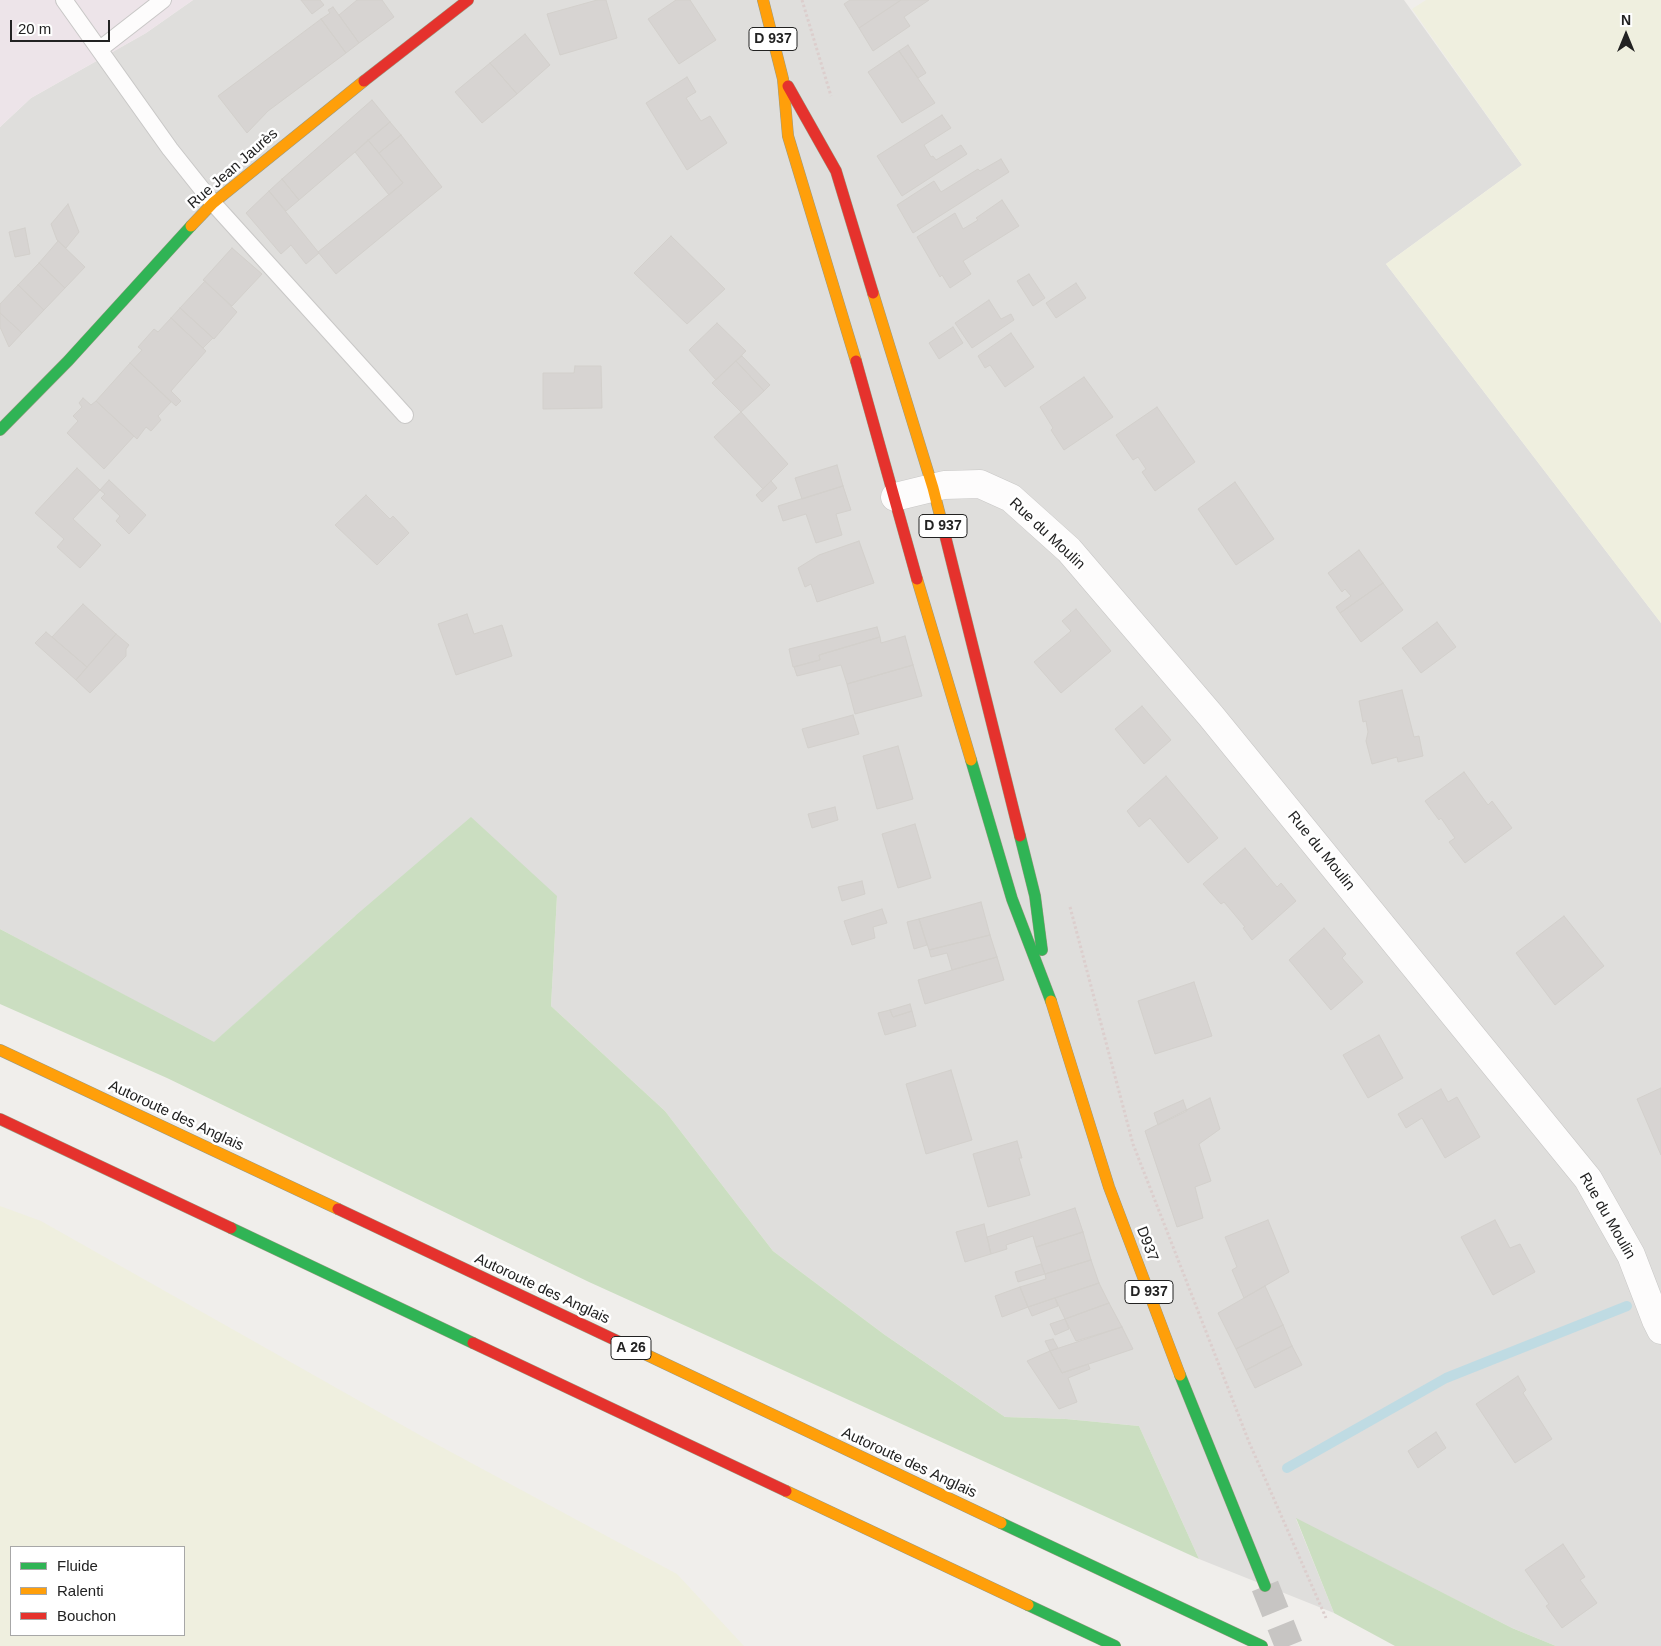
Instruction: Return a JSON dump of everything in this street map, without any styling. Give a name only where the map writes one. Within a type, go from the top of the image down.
[{"type":"main road","name":"Rue Jean Jaurès","points":[[0,430],[68,361],[212,203],[389,60],[468,0]]},
{"type":"main road","name":"D 937","points":[[763,0],[783,79],[788,136],[818,231],[906,541],[1012,899],[1048,991]]},
{"type":"main road","name":"D 937","points":[[783,79],[836,171],[933,488],[1036,896],[1048,991]]},
{"type":"main road","name":"D937","points":[[1048,991],[1109,1187],[1185,1389],[1265,1586]]},
{"type":"main road","name":"Autoroute des Anglais","points":[[0,1050],[1262,1646]]},
{"type":"main road","points":[[0,1119],[1115,1646]]},
{"type":"street","name":"Rue du Moulin","points":[[895,497],[951,484],[980,484],[1011,498],[1069,550],[1211,716],[1588,1179],[1631,1255],[1661,1330]]},
{"type":"lane","points":[[64,0],[170,149],[212,203],[405,415]]},
{"type":"lane","points":[[100,49],[163,0]]},
{"type":"shaded area","points":[[0,0],[193,0],[146,33],[31,98],[0,127]]},
{"type":"shaded area","points":[[193,0],[1404,0],[1522,165],[1386,264],[1661,623],[1661,1646],[1556,1646],[1512,1628],[1296,1519],[1334,1613],[1199,1559],[1139,1426],[1066,1419],[1005,1417],[885,1335],[773,1251],[665,1111],[551,1006],[557,896],[355,916],[214,1043],[0,929],[0,127],[31,98],[146,33]]},
{"type":"green space","points":[[1426,0],[1661,0],[1661,623],[1386,264],[1522,165],[1412,9]]},
{"type":"green space","points":[[471,817],[557,896],[551,1006],[665,1111],[773,1251],[885,1335],[1005,1417],[1066,1419],[1139,1426],[1199,1559],[589,1282],[167,1078],[0,1004],[0,929],[214,1042],[355,916]]},
{"type":"green space","points":[[0,1206],[41,1221],[425,1438],[677,1574],[744,1646],[0,1646]]},
{"type":"green space","points":[[1296,1518],[1512,1628],[1556,1646],[1395,1646],[1334,1613]]},
{"type":"building","points":[[301,0],[320,0],[324,5],[312,14]]},
{"type":"building","points":[[357,0],[382,0],[394,17],[359,43],[339,15]]},
{"type":"building","points":[[597,0],[606,0],[617,38],[560,55],[547,14]]},
{"type":"building","points":[[676,0],[690,0],[716,40],[679,64],[648,19]]},
{"type":"building","points":[[850,0],[901,0],[859,28],[844,4]]},
{"type":"building","points":[[901,0],[929,0],[904,17],[910,26],[873,51],[859,28]]},
{"type":"building","points":[[333,7],[359,43],[346,53],[321,19],[330,13],[328,10]]},
{"type":"building","points":[[321,19],[346,53],[268,111],[247,133],[218,96]]},
{"type":"building","points":[[525,34],[550,65],[517,94],[490,63]]},
{"type":"building","points":[[908,45],[926,73],[918,78],[899,51]]},
{"type":"building","points":[[899,51],[935,103],[902,123],[868,72]]},
{"type":"building","points":[[490,63],[517,94],[482,123],[455,92]]},
{"type":"building","points":[[687,77],[696,92],[686,98],[701,121],[710,116],[727,143],[687,170],[646,103]]},
{"type":"building","points":[[372,100],[390,122],[299,200],[282,179]]},
{"type":"building","points":[[942,115],[951,128],[924,145],[931,157],[933,156],[936,160],[961,145],[967,154],[902,196],[877,156]]},
{"type":"building","points":[[390,122],[401,135],[379,153],[368,140]]},
{"type":"building","points":[[401,135],[442,187],[336,274],[318,252],[403,183],[379,153]]},
{"type":"building","points":[[368,140],[403,183],[389,195],[355,152]]},
{"type":"building","points":[[1001,159],[1009,172],[913,233],[897,205],[934,181],[941,192],[978,169],[980,171]]},
{"type":"building","points":[[282,179],[299,200],[286,211],[269,191]]},
{"type":"building","points":[[269,191],[319,253],[306,264],[291,245],[281,254],[246,213]]},
{"type":"building","points":[[1002,200],[1019,226],[963,261],[971,274],[950,288],[942,275],[940,277],[917,237],[955,213],[963,229],[978,220],[976,218]]},
{"type":"building","points":[[68,204],[79,232],[66,248],[57,240],[51,224]]},
{"type":"building","points":[[25,228],[30,254],[15,257],[9,232]]},
{"type":"building","points":[[671,236],[725,289],[687,324],[634,273]]},
{"type":"building","points":[[58,241],[85,267],[65,288],[39,263]]},
{"type":"building","points":[[232,248],[262,274],[232,306],[203,280]]},
{"type":"building","points":[[39,263],[65,288],[44,310],[18,285]]},
{"type":"building","points":[[1029,274],[1045,298],[1033,306],[1017,281]]},
{"type":"building","points":[[205,281],[237,312],[214,339],[180,308]]},
{"type":"building","points":[[1076,283],[1086,298],[1056,318],[1046,303]]},
{"type":"building","points":[[18,285],[44,310],[22,333],[0,313],[0,304]]},
{"type":"building","points":[[989,300],[1001,319],[1011,314],[1014,320],[972,348],[955,323]]},
{"type":"building","points":[[180,308],[213,338],[203,348],[171,318]]},
{"type":"building","points":[[0,313],[22,333],[9,347],[0,327]]},
{"type":"building","points":[[171,318],[206,351],[171,391],[181,401],[176,406],[130,363],[142,350],[138,347],[154,329],[158,332]]},
{"type":"building","points":[[717,323],[746,351],[716,380],[689,350]]},
{"type":"building","points":[[953,327],[963,343],[939,359],[929,343]]},
{"type":"building","points":[[1011,333],[1034,367],[1005,387],[990,365],[985,368],[978,356]]},
{"type":"building","points":[[742,356],[770,385],[764,391],[736,361]]},
{"type":"building","points":[[736,361],[764,391],[741,412],[712,383]]},
{"type":"building","points":[[130,363],[171,402],[158,416],[161,420],[151,431],[146,427],[137,439],[96,401]]},
{"type":"building","points":[[575,366],[601,366],[602,408],[543,409],[543,373],[574,373]]},
{"type":"building","points":[[1084,377],[1113,417],[1064,450],[1051,430],[1053,428],[1040,407]]},
{"type":"building","points":[[83,398],[91,405],[96,401],[134,436],[104,469],[67,433],[78,421],[73,416],[82,407],[79,403]]},
{"type":"building","points":[[1157,407],[1195,462],[1155,491],[1142,472],[1146,469],[1138,457],[1133,460],[1116,435]]},
{"type":"building","points":[[741,412],[788,464],[763,489],[714,437]]},
{"type":"building","points":[[837,465],[843,486],[802,499],[795,478]]},
{"type":"building","points":[[77,468],[100,490],[73,519],[101,545],[80,568],[57,547],[64,539],[35,513]]},
{"type":"building","points":[[109,480],[146,515],[129,534],[116,521],[120,516],[101,498],[105,494],[100,490]]},
{"type":"building","points":[[771,481],[777,488],[762,502],[756,495]]},
{"type":"building","points":[[1235,482],[1274,539],[1236,565],[1198,509]]},
{"type":"building","points":[[843,486],[851,510],[836,514],[842,535],[816,543],[806,514],[783,521],[778,506]]},
{"type":"building","points":[[366,495],[390,519],[393,516],[409,533],[377,565],[335,525]]},
{"type":"building","points":[[859,541],[874,583],[817,602],[811,584],[805,587],[798,568],[819,555]]},
{"type":"building","points":[[1359,550],[1383,583],[1340,613],[1336,607],[1351,596],[1345,589],[1342,592],[1328,573]]},
{"type":"building","points":[[1383,583],[1403,610],[1361,642],[1340,613]]},
{"type":"building","points":[[83,604],[116,634],[87,667],[52,637]]},
{"type":"building","points":[[1076,609],[1111,651],[1061,693],[1034,662],[1071,631],[1062,621]]},
{"type":"building","points":[[467,614],[474,634],[502,625],[512,656],[456,675],[438,624]]},
{"type":"building","points":[[1437,622],[1456,647],[1421,673],[1402,648]]},
{"type":"building","points":[[877,627],[880,637],[819,655],[820,660],[793,667],[789,649]]},
{"type":"building","points":[[46,632],[87,667],[76,680],[35,643]]},
{"type":"building","points":[[116,634],[129,645],[126,649],[126,656],[90,693],[76,680]]},
{"type":"building","points":[[905,636],[913,665],[847,684],[841,665],[797,676],[794,667],[820,660],[819,655],[880,637],[881,643]]},
{"type":"building","points":[[913,665],[922,696],[855,714],[847,684]]},
{"type":"building","points":[[1402,690],[1414,737],[1419,736],[1423,756],[1398,762],[1397,757],[1372,764],[1366,741],[1368,732],[1366,721],[1363,722],[1359,701]]},
{"type":"building","points":[[1142,706],[1171,740],[1144,764],[1115,729]]},
{"type":"building","points":[[853,715],[859,734],[808,748],[802,729]]},
{"type":"building","points":[[898,746],[913,799],[877,809],[863,756]]},
{"type":"building","points":[[1464,772],[1488,805],[1492,801],[1512,828],[1465,863],[1449,842],[1455,838],[1441,818],[1439,820],[1425,801]]},
{"type":"building","points":[[1166,776],[1218,838],[1188,863],[1150,818],[1139,827],[1127,811]]},
{"type":"building","points":[[835,807],[838,820],[812,828],[808,814]]},
{"type":"building","points":[[915,824],[931,878],[898,888],[882,834]]},
{"type":"building","points":[[1245,848],[1277,887],[1281,883],[1296,901],[1252,940],[1243,928],[1245,927],[1224,902],[1221,904],[1203,884]]},
{"type":"building","points":[[862,881],[865,894],[842,901],[838,887]]},
{"type":"building","points":[[981,902],[990,935],[929,950],[919,919]]},
{"type":"building","points":[[882,909],[887,923],[873,927],[875,938],[852,945],[844,921]]},
{"type":"building","points":[[1564,916],[1604,966],[1555,1005],[1516,953]]},
{"type":"building","points":[[919,919],[927,945],[914,949],[907,922]]},
{"type":"building","points":[[1324,928],[1346,954],[1342,958],[1363,982],[1331,1010],[1289,960]]},
{"type":"building","points":[[990,935],[997,957],[952,970],[947,953],[931,957],[929,950]]},
{"type":"building","points":[[997,957],[1004,980],[925,1004],[918,980]]},
{"type":"building","points":[[1194,982],[1212,1036],[1155,1054],[1138,1001]]},
{"type":"building","points":[[910,1004],[912,1011],[893,1017],[890,1010]]},
{"type":"building","points":[[890,1010],[893,1017],[912,1011],[916,1026],[885,1035],[878,1013]]},
{"type":"building","points":[[1379,1035],[1403,1078],[1368,1098],[1343,1055]]},
{"type":"building","points":[[951,1070],[972,1140],[926,1154],[906,1084]]},
{"type":"building","points":[[1661,1088],[1661,1155],[1637,1099]]},
{"type":"building","points":[[1441,1089],[1448,1102],[1457,1097],[1480,1137],[1445,1158],[1422,1118],[1406,1128],[1398,1114]]},
{"type":"building","points":[[1210,1098],[1220,1129],[1199,1144],[1211,1181],[1195,1187],[1203,1218],[1177,1227],[1145,1131]]},
{"type":"building","points":[[1183,1100],[1187,1111],[1158,1125],[1154,1113]]},
{"type":"building","points":[[1017,1141],[1022,1158],[1019,1158],[1030,1195],[988,1207],[973,1154]]},
{"type":"building","points":[[1075,1208],[1083,1232],[1036,1247],[1033,1236],[1006,1245],[1007,1249],[991,1254],[987,1237]]},
{"type":"building","points":[[1268,1220],[1289,1272],[1244,1298],[1232,1270],[1237,1267],[1225,1237]]},
{"type":"building","points":[[1495,1220],[1510,1248],[1520,1244],[1535,1272],[1493,1295],[1461,1237]]},
{"type":"building","points":[[984,1224],[991,1254],[965,1262],[956,1232]]},
{"type":"building","points":[[1083,1232],[1091,1260],[1045,1274],[1036,1247]]},
{"type":"building","points":[[1091,1260],[1099,1283],[1028,1307],[1020,1287],[1046,1279],[1045,1274]]},
{"type":"building","points":[[1041,1264],[1045,1274],[1018,1282],[1015,1272]]},
{"type":"building","points":[[1099,1283],[1109,1303],[1065,1319],[1055,1298]]},
{"type":"building","points":[[1265,1286],[1283,1325],[1236,1349],[1218,1313]]},
{"type":"building","points":[[1020,1287],[1028,1307],[1002,1317],[995,1296]]},
{"type":"building","points":[[1055,1298],[1058,1306],[1032,1316],[1028,1307]]},
{"type":"building","points":[[1109,1303],[1122,1327],[1076,1341],[1065,1319]]},
{"type":"building","points":[[1065,1319],[1069,1329],[1055,1335],[1050,1324]]},
{"type":"building","points":[[1283,1325],[1292,1346],[1246,1370],[1236,1349]]},
{"type":"building","points":[[1122,1327],[1133,1349],[1062,1373],[1050,1351]]},
{"type":"building","points":[[1053,1339],[1058,1348],[1050,1351],[1045,1341]]},
{"type":"building","points":[[1292,1346],[1302,1365],[1255,1388],[1246,1370]]},
{"type":"building","points":[[1050,1351],[1062,1373],[1088,1364],[1090,1369],[1068,1378],[1077,1402],[1059,1409],[1027,1361]]},
{"type":"building","points":[[1518,1376],[1526,1390],[1523,1393],[1552,1439],[1515,1463],[1476,1404]]},
{"type":"building","points":[[1436,1432],[1446,1448],[1418,1468],[1408,1451]]},
{"type":"building","points":[[1563,1544],[1585,1577],[1580,1580],[1597,1603],[1562,1628],[1546,1606],[1549,1604],[1525,1570]]},
{"type":"waterway","points":[[1287,1468],[1446,1378],[1627,1306]]},
{"type":"tunnel","points":[[1265,1586],[1289,1646]]},
{"type":"traffic: fast","points":[[0,430],[68,361],[191,226]]},
{"type":"traffic: fast","points":[[971,760],[1012,899],[1051,1001]]},
{"type":"traffic: fast","points":[[1020,836],[1035,896],[1042,950]]},
{"type":"traffic: fast","points":[[231,1228],[473,1343]]},
{"type":"traffic: fast","points":[[1180,1375],[1265,1586]]},
{"type":"traffic: fast","points":[[1001,1523],[1262,1646]]},
{"type":"traffic: fast","points":[[1028,1605],[1115,1646]]},
{"type":"traffic: slow","points":[[763,0],[783,79],[788,136],[856,361]]},
{"type":"traffic: slow","points":[[191,226],[213,203],[364,81]]},
{"type":"traffic: slow","points":[[873,293],[933,488],[945,535]]},
{"type":"traffic: slow","points":[[917,579],[971,760]]},
{"type":"traffic: slow","points":[[1051,1001],[1109,1187],[1180,1375]]},
{"type":"traffic: slow","points":[[0,1050],[338,1209]]},
{"type":"traffic: slow","points":[[630,1347],[1001,1523]]},
{"type":"traffic: slow","points":[[786,1491],[1028,1605]]},
{"type":"traffic: jam","points":[[364,81],[468,0]]},
{"type":"traffic: jam","points":[[788,86],[836,171],[873,293]]},
{"type":"traffic: jam","points":[[856,361],[917,579]]},
{"type":"traffic: jam","points":[[945,535],[1020,836]]},
{"type":"traffic: jam","points":[[0,1119],[231,1228]]},
{"type":"traffic: jam","points":[[338,1209],[630,1347]]},
{"type":"traffic: jam","points":[[473,1343],[786,1491]]}]
